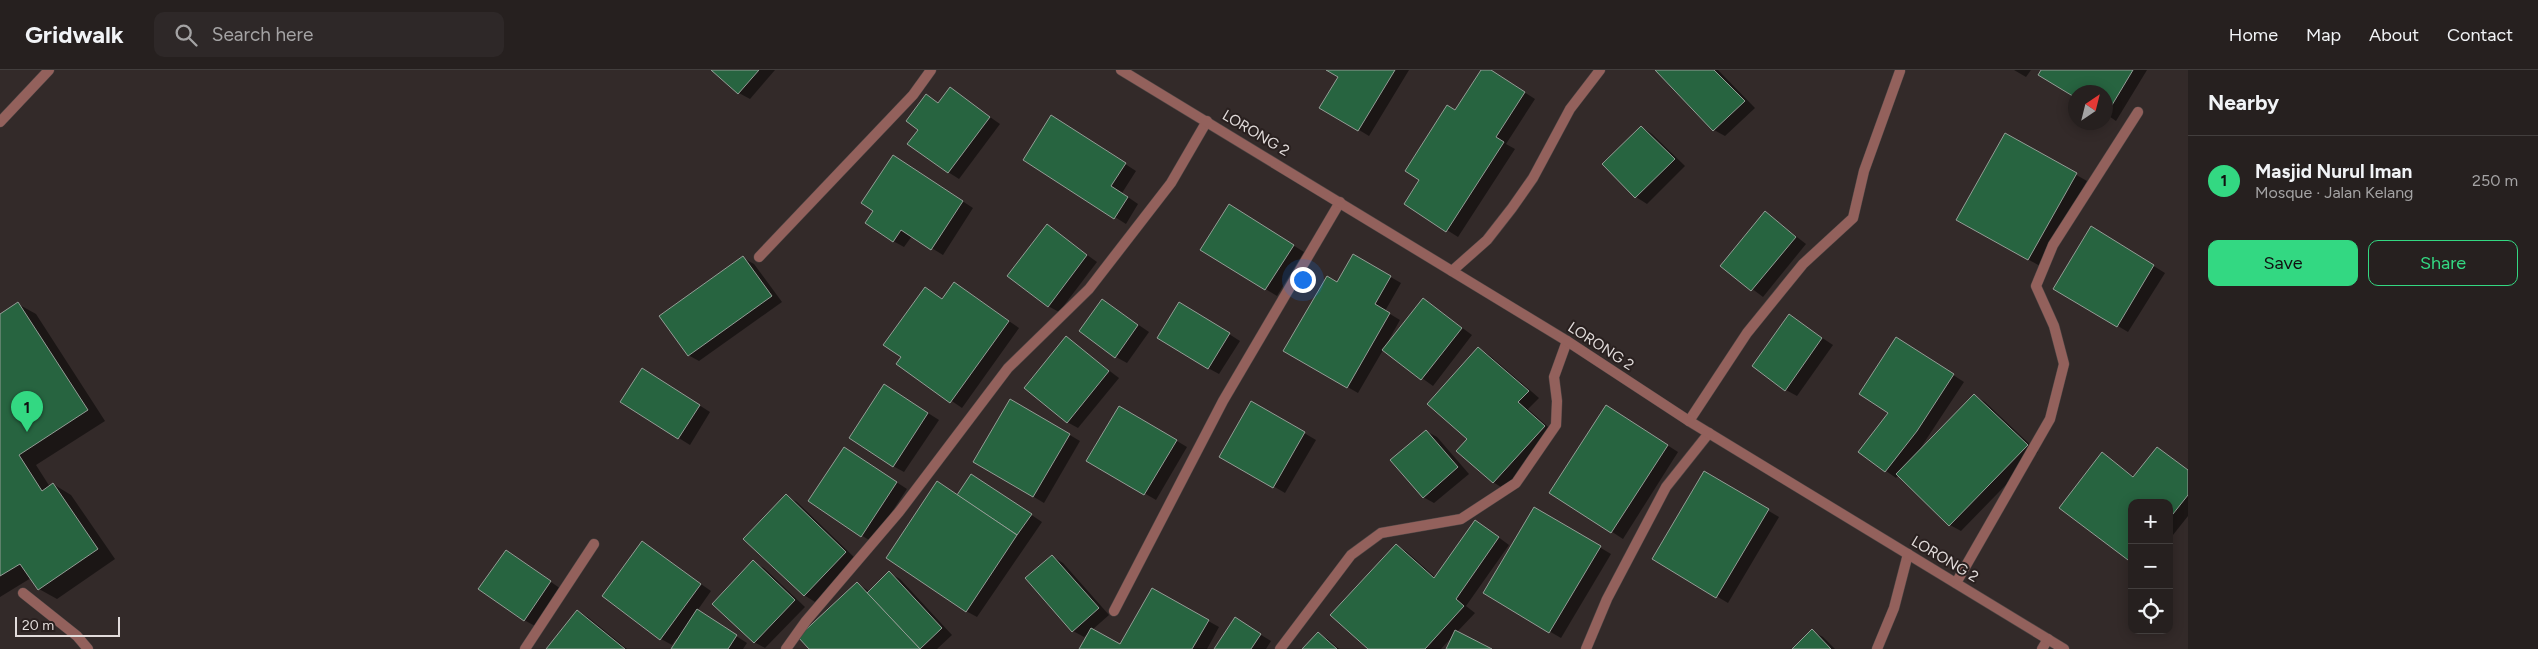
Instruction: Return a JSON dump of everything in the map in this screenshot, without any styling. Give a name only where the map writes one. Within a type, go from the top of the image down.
[{"type":"street","points":[[0,122],[49,70]]},
{"type":"street","points":[[759,257],[913,95],[931,70]]},
{"type":"street","name":"LORONG 2","points":[[1121,70],[1208,121],[1567,341],[1689,422],[2064,649]]},
{"type":"street","points":[[1452,271],[1487,240],[1512,208],[1533,178],[1570,110],[1600,70]]},
{"type":"street","points":[[1689,422],[1747,333],[1802,264],[1853,218],[1864,171],[1900,71]]},
{"type":"street","points":[[1956,583],[2050,419],[2064,364],[2054,326],[2036,286],[2053,245],[2138,112]]},
{"type":"street","points":[[786,649],[806,621],[899,512],[1008,368],[1089,289],[1171,183],[1208,121]]},
{"type":"street","points":[[1114,610],[1222,401],[1340,202]]},
{"type":"street","points":[[1280,649],[1352,555],[1381,533],[1461,519],[1516,483],[1556,425],[1557,401],[1554,377],[1567,341]]},
{"type":"street","points":[[1586,649],[1607,599],[1666,487],[1709,433]]},
{"type":"street","points":[[524,649],[594,544]]},
{"type":"street","points":[[1877,649],[1894,608],[1908,554]]},
{"type":"street","points":[[23,593],[76,636],[88,649]]},
{"type":"street","points":[[2042,649],[2048,639]]},
{"type":"building","points":[[711,70],[759,70],[738,94]]},
{"type":"building","points":[[1326,70],[1395,70],[1358,131],[1319,108],[1338,77]]},
{"type":"building","points":[[1481,70],[1491,70],[1525,92],[1496,137],[1504,142],[1446,232],[1404,204],[1419,180],[1405,171],[1447,105],[1455,110]]},
{"type":"building","points":[[1655,70],[1714,70],[1745,101],[1713,131]]},
{"type":"building","points":[[2041,70],[2133,70],[2113,103],[2113,85],[2068,85],[2068,93],[2038,75]]},
{"type":"building","points":[[950,87],[990,117],[948,173],[907,144],[918,130],[906,121],[926,94],[938,103]]},
{"type":"building","points":[[1051,115],[1126,163],[1111,186],[1128,197],[1114,219],[1023,160]]},
{"type":"building","points":[[1641,126],[1675,159],[1635,198],[1602,164]]},
{"type":"building","points":[[2005,133],[2077,173],[2028,260],[1956,220]]},
{"type":"building","points":[[893,155],[963,201],[931,250],[901,230],[893,242],[865,223],[873,211],[861,203]]},
{"type":"building","points":[[1229,204],[1294,245],[1265,290],[1200,250]]},
{"type":"building","points":[[1765,211],[1796,237],[1751,291],[1720,266]]},
{"type":"building","points":[[1047,224],[1087,255],[1048,307],[1007,276]]},
{"type":"building","points":[[2091,226],[2154,265],[2117,327],[2053,289]]},
{"type":"building","points":[[1353,254],[1391,276],[1375,304],[1390,313],[1347,388],[1283,351],[1327,276],[1337,282]]},
{"type":"building","points":[[743,256],[772,296],[688,356],[659,316]]},
{"type":"building","points":[[954,282],[1009,321],[950,403],[896,364],[901,357],[883,345],[925,287],[942,299]]},
{"type":"building","points":[[1423,298],[1462,328],[1421,380],[1382,350]]},
{"type":"building","points":[[1102,299],[1138,325],[1115,358],[1079,331]]},
{"type":"building","points":[[18,302],[88,410],[19,455],[42,491],[53,483],[98,549],[38,590],[20,564],[0,576],[0,314]]},
{"type":"building","points":[[1179,302],[1230,333],[1208,369],[1157,338]]},
{"type":"building","points":[[1789,314],[1822,338],[1785,391],[1752,366]]},
{"type":"building","points":[[1066,336],[1109,371],[1067,423],[1024,388]]},
{"type":"building","points":[[1896,337],[1954,374],[1917,431],[1885,472],[1858,452],[1888,413],[1859,394]]},
{"type":"building","points":[[1478,347],[1529,391],[1518,402],[1545,426],[1493,483],[1456,451],[1467,439],[1427,404]]},
{"type":"building","points":[[642,368],[700,405],[678,439],[620,402]]},
{"type":"building","points":[[884,384],[928,413],[893,467],[849,438]]},
{"type":"building","points":[[1974,394],[2028,445],[1949,526],[1896,474]]},
{"type":"building","points":[[1010,399],[1070,434],[1033,497],[973,462]]},
{"type":"building","points":[[1251,401],[1305,432],[1273,488],[1219,457]]},
{"type":"building","points":[[1606,405],[1668,445],[1611,533],[1549,493]]},
{"type":"building","points":[[1119,406],[1177,440],[1144,495],[1086,461]]},
{"type":"building","points":[[1426,430],[1458,467],[1423,498],[1390,460]]},
{"type":"building","points":[[844,447],[897,482],[861,537],[808,501]]},
{"type":"building","points":[[2157,447],[2188,470],[2188,495],[2173,514],[2173,499],[2128,499],[2128,560],[2059,508],[2102,452],[2133,477]]},
{"type":"building","points":[[1704,471],[1769,509],[1716,598],[1652,559]]},
{"type":"building","points":[[971,474],[1032,514],[1017,535],[957,495]]},
{"type":"building","points":[[937,481],[1017,535],[966,612],[886,558]]},
{"type":"building","points":[[786,494],[846,552],[804,596],[743,539]]},
{"type":"building","points":[[1534,507],[1601,546],[1549,633],[1483,593]]},
{"type":"building","points":[[1475,520],[1499,537],[1456,599],[1464,606],[1425,649],[1368,649],[1330,615],[1396,544],[1434,578]]},
{"type":"building","points":[[642,541],[701,584],[660,640],[602,596]]},
{"type":"building","points":[[506,550],[551,581],[524,621],[478,589]]},
{"type":"building","points":[[1052,555],[1099,608],[1072,632],[1025,578]]},
{"type":"building","points":[[753,560],[795,600],[754,643],[712,604]]},
{"type":"building","points":[[889,571],[942,628],[920,649],[867,593]]},
{"type":"building","points":[[857,582],[920,649],[809,649],[798,637]]},
{"type":"building","points":[[1152,588],[1209,620],[1192,649],[1079,649],[1091,628],[1120,644]]},
{"type":"building","points":[[697,609],[737,635],[728,649],[671,649]]},
{"type":"building","points":[[577,610],[625,649],[546,649]]},
{"type":"building","points":[[1235,617],[1261,634],[1251,649],[1214,649]]},
{"type":"building","points":[[1812,629],[1831,649],[1792,649]]},
{"type":"building","points":[[1455,630],[1492,649],[1446,649]]},
{"type":"building","points":[[1318,632],[1337,649],[1302,649]]},
{"type":"place","name":"Masjid Nurul Iman","points":[[27,432]]}]
